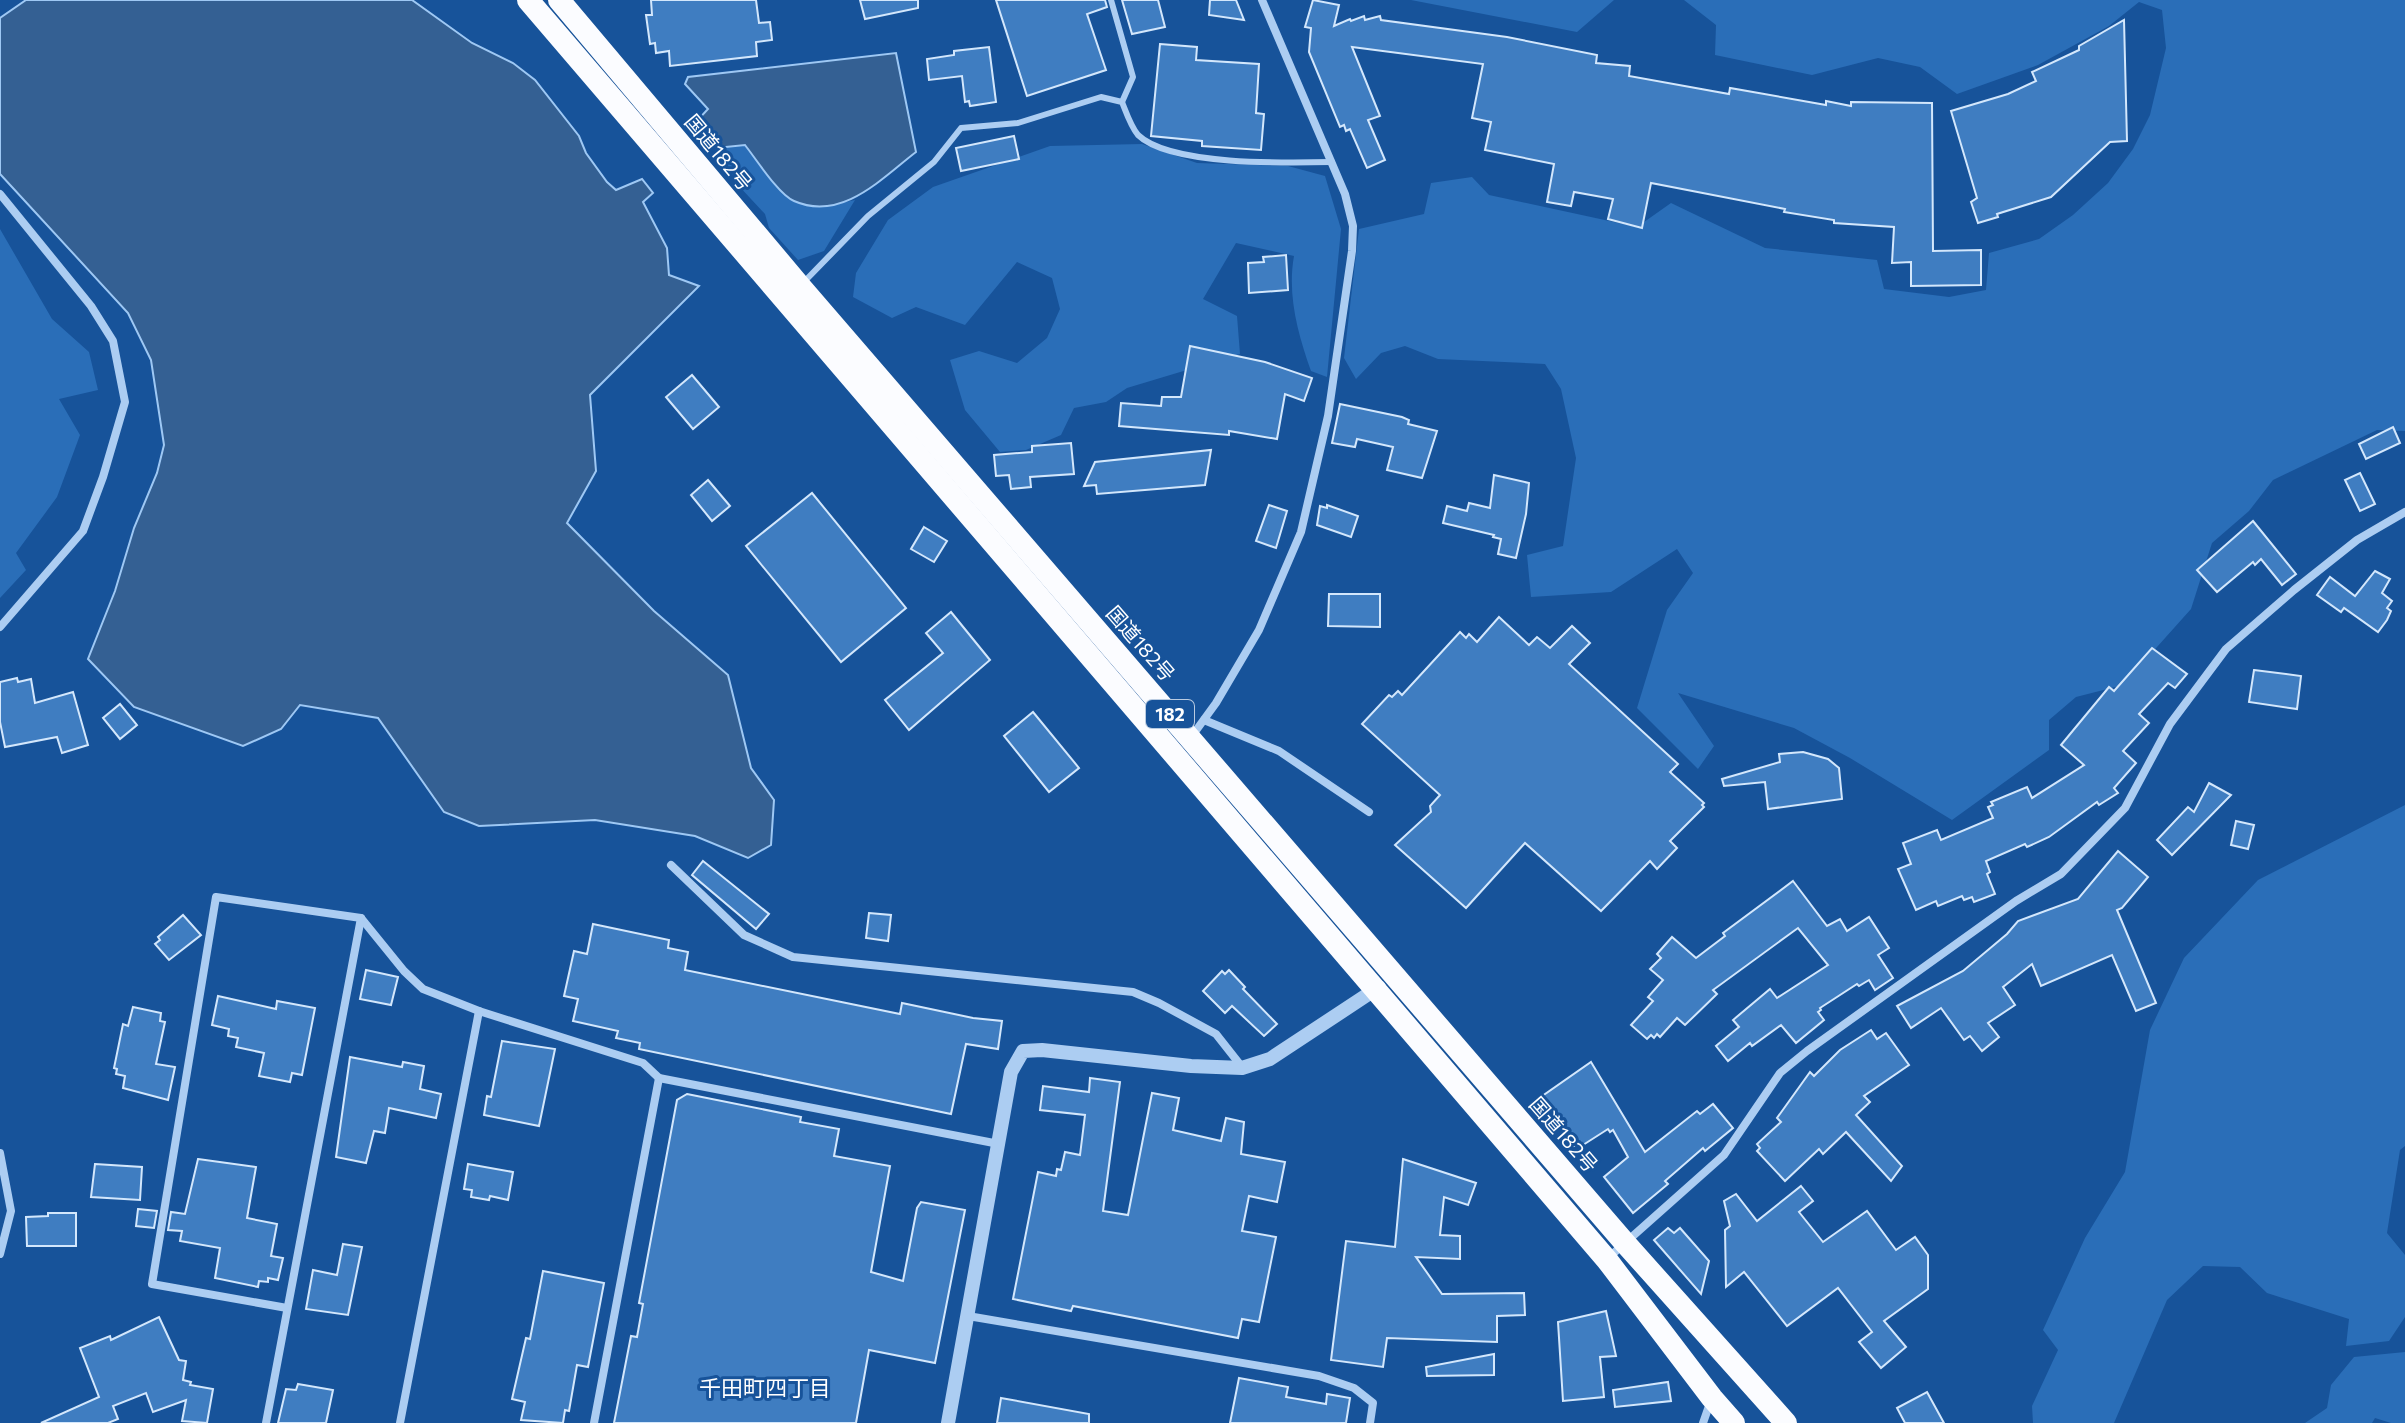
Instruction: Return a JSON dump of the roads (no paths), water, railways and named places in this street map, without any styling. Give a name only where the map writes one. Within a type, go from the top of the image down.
[{"type":"highway","name":"182","points":[[528,0],[1607,1260],[1734,1423]]},
{"type":"highway","name":"国道182号","points":[[559,0],[800,286],[1197,729],[1395,974],[1625,1243],[1786,1423]]},
{"type":"street","points":[[1172,755],[1197,729],[1259,630],[1301,532],[1328,416],[1352,251],[1353,226],[1345,194],[1262,0]]},
{"type":"street","points":[[0,194],[91,306],[113,341],[125,402],[83,531],[0,627]]},
{"type":"street","points":[[1607,1260],[1724,1155],[1780,1073],[2016,901],[2061,874],[2125,808],[2170,724],[2226,649],[2357,540],[2405,512]]},
{"type":"street","points":[[1197,729],[1279,751],[1369,812]]},
{"type":"street","points":[[671,865],[744,935],[793,957],[1133,992],[1216,1034],[1242,1068]]},
{"type":"street","points":[[287,1308],[152,1284],[216,897],[361,918],[404,971],[423,989],[479,1011],[643,1063],[659,1078],[999,1144]]},
{"type":"street","points":[[266,1423],[361,918]]},
{"type":"street","points":[[948,1423],[1011,1072],[1023,1051],[1042,1050],[1191,1066],[1242,1068],[1270,1059],[1375,991],[1395,974]]},
{"type":"street","points":[[400,1423],[479,1011]]},
{"type":"street","points":[[594,1423],[659,1078]]},
{"type":"street","points":[[0,1153],[11,1211],[0,1254]]},
{"type":"street","points":[[968,1316],[1319,1376],[1354,1388],[1373,1403],[1370,1423]]},
{"type":"street","points":[[1703,1423],[1712,1398]]},
{"type":"lane","points":[[1111,0],[1133,77],[1122,102],[1137,134],[1150,142],[1200,159],[1332,162]]},
{"type":"lane","points":[[800,286],[868,216],[934,162],[961,128],[1018,123],[1101,97],[1122,102]]},
{"type":"district","name":"千田町四丁目","points":[[765,1387]]}]
